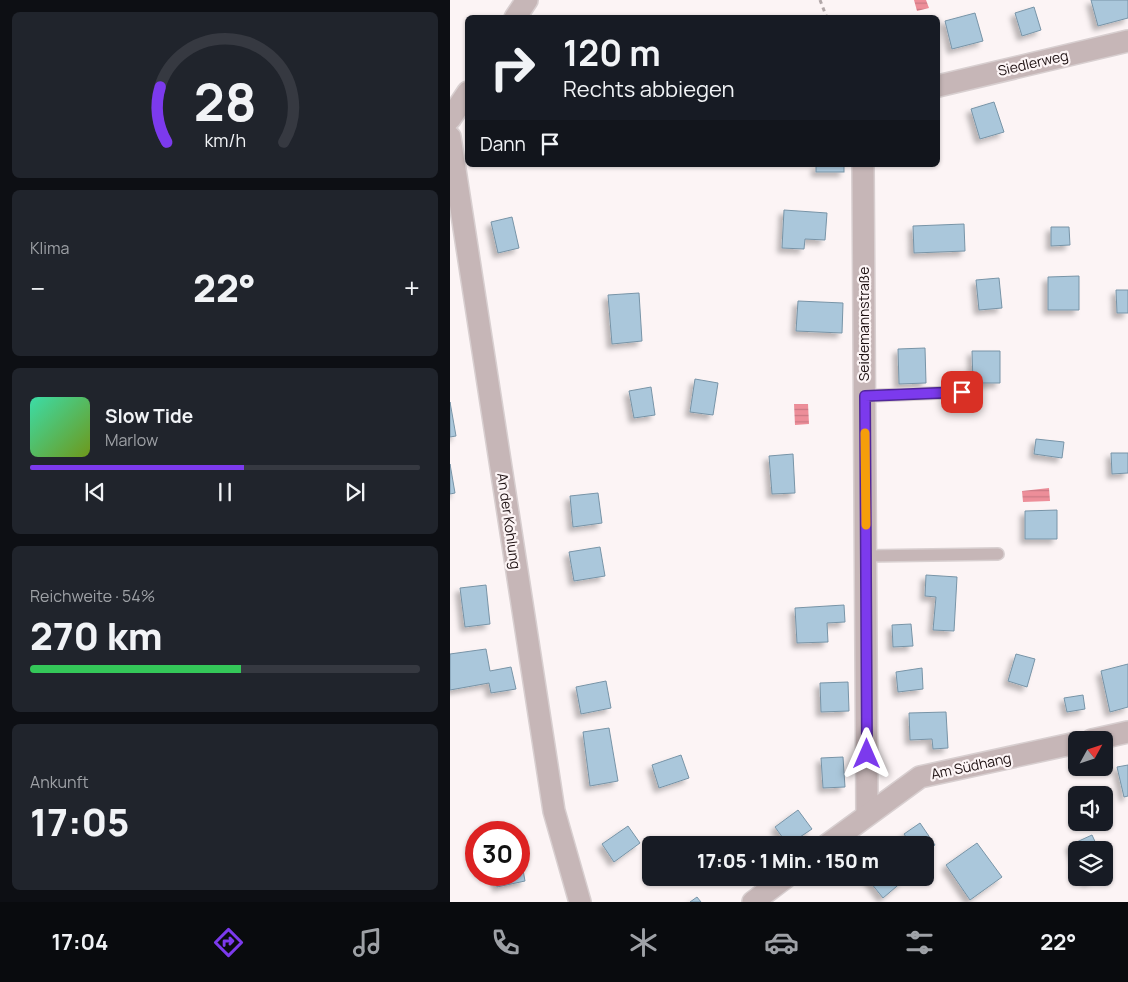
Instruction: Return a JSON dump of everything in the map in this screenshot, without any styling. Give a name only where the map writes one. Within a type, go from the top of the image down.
[{"type":"street","points":[[517,15],[527,0]]},
{"type":"street","name":"Siedlerweg","points":[[940,86],[1128,40]]},
{"type":"street","points":[[450,119],[465,96]]},
{"type":"street","name":"An der Kohlung","points":[[450,136],[554,811],[580,902]]},
{"type":"street","name":"Seidemannstraße","points":[[863,167],[867,814]]},
{"type":"street","points":[[1113,735],[1128,732]]},
{"type":"street","name":"Am Südhang","points":[[839,836],[920,777],[1068,745]]},
{"type":"street","points":[[753,902],[774,886]]},
{"type":"lane","points":[[865,396],[962,392]]},
{"type":"lane","points":[[866,556],[998,554]]},
{"type":"path","points":[[820,0],[826,15]]},
{"type":"shaded area","points":[[914,0],[926,0],[929,8],[917,11]]},
{"type":"shaded area","points":[[794,404],[808,404],[809,424],[795,425]]},
{"type":"shaded area","points":[[1049,488],[1050,501],[1023,502],[1022,491]]},
{"type":"building","points":[[1091,0],[1128,0],[1128,18],[1098,26]]},
{"type":"building","points":[[1034,7],[1041,30],[1022,36],[1015,13]]},
{"type":"building","points":[[975,13],[983,41],[952,49],[945,21]]},
{"type":"building","points":[[994,102],[1004,132],[980,139],[971,109]]},
{"type":"building","points":[[816,167],[844,167],[844,172],[816,172]]},
{"type":"building","points":[[784,210],[827,213],[825,240],[805,239],[804,249],[782,248]]},
{"type":"building","points":[[512,217],[519,248],[498,253],[491,222]]},
{"type":"building","points":[[964,224],[965,251],[914,253],[913,226]]},
{"type":"building","points":[[1051,227],[1069,227],[1070,245],[1051,246]]},
{"type":"building","points":[[1079,276],[1079,310],[1048,310],[1048,277]]},
{"type":"building","points":[[999,278],[1002,308],[979,310],[976,280]]},
{"type":"building","points":[[1116,290],[1128,290],[1128,313],[1117,313]]},
{"type":"building","points":[[639,293],[642,341],[612,344],[608,295]]},
{"type":"building","points":[[798,301],[843,303],[842,333],[796,331]]},
{"type":"building","points":[[925,348],[926,383],[899,384],[898,349]]},
{"type":"building","points":[[972,351],[1000,351],[1000,383],[973,383]]},
{"type":"building","points":[[695,379],[718,383],[713,415],[690,412]]},
{"type":"building","points":[[651,387],[655,415],[634,418],[629,391]]},
{"type":"building","points":[[450,402],[456,436],[450,437]]},
{"type":"building","points":[[1036,439],[1064,442],[1062,458],[1034,454]]},
{"type":"building","points":[[1111,453],[1128,453],[1128,473],[1112,474]]},
{"type":"building","points":[[793,454],[795,493],[772,494],[769,456]]},
{"type":"building","points":[[450,464],[455,493],[450,494]]},
{"type":"building","points":[[598,493],[602,523],[573,527],[570,496]]},
{"type":"building","points":[[1057,510],[1057,539],[1025,539],[1025,511]]},
{"type":"building","points":[[600,547],[605,576],[574,581],[569,552]]},
{"type":"building","points":[[926,575],[957,577],[954,631],[933,630],[936,597],[925,596]]},
{"type":"building","points":[[486,585],[490,624],[465,627],[460,588]]},
{"type":"building","points":[[844,605],[845,622],[827,623],[828,642],[797,643],[795,608]]},
{"type":"building","points":[[911,624],[913,646],[893,647],[892,625]]},
{"type":"building","points":[[486,649],[490,671],[511,667],[516,689],[491,693],[489,683],[450,690],[450,654]]},
{"type":"building","points":[[1016,654],[1035,659],[1027,687],[1008,681]]},
{"type":"building","points":[[1128,664],[1128,707],[1110,712],[1101,671]]},
{"type":"building","points":[[922,668],[923,689],[898,692],[896,672]]},
{"type":"building","points":[[606,681],[611,708],[581,714],[576,687]]},
{"type":"building","points":[[848,682],[849,711],[821,712],[820,683]]},
{"type":"building","points":[[1083,695],[1085,709],[1067,712],[1064,698]]},
{"type":"building","points":[[946,712],[948,748],[933,749],[932,739],[910,740],[909,713]]},
{"type":"building","points":[[609,728],[618,781],[590,786],[583,732]]},
{"type":"building","points":[[681,755],[689,778],[659,788],[652,765]]},
{"type":"building","points":[[843,757],[845,787],[823,788],[821,758]]},
{"type":"building","points":[[1128,765],[1128,796],[1124,797],[1117,767]]},
{"type":"building","points":[[798,810],[812,829],[802,836],[782,836],[775,827]]},
{"type":"building","points":[[920,823],[929,836],[905,836],[904,834]]},
{"type":"building","points":[[628,826],[640,843],[614,862],[602,844]]},
{"type":"building","points":[[1092,835],[1095,841],[1079,841]]},
{"type":"building","points":[[977,843],[1002,877],[970,900],[946,865]]},
{"type":"building","points":[[873,886],[897,886],[883,898]]},
{"type":"building","points":[[697,897],[701,902],[690,902]]},
{"type":"slow traffic","points":[[865,433],[866,525]]},
{"type":"route","points":[[867,754],[865,396],[962,392]]}]
